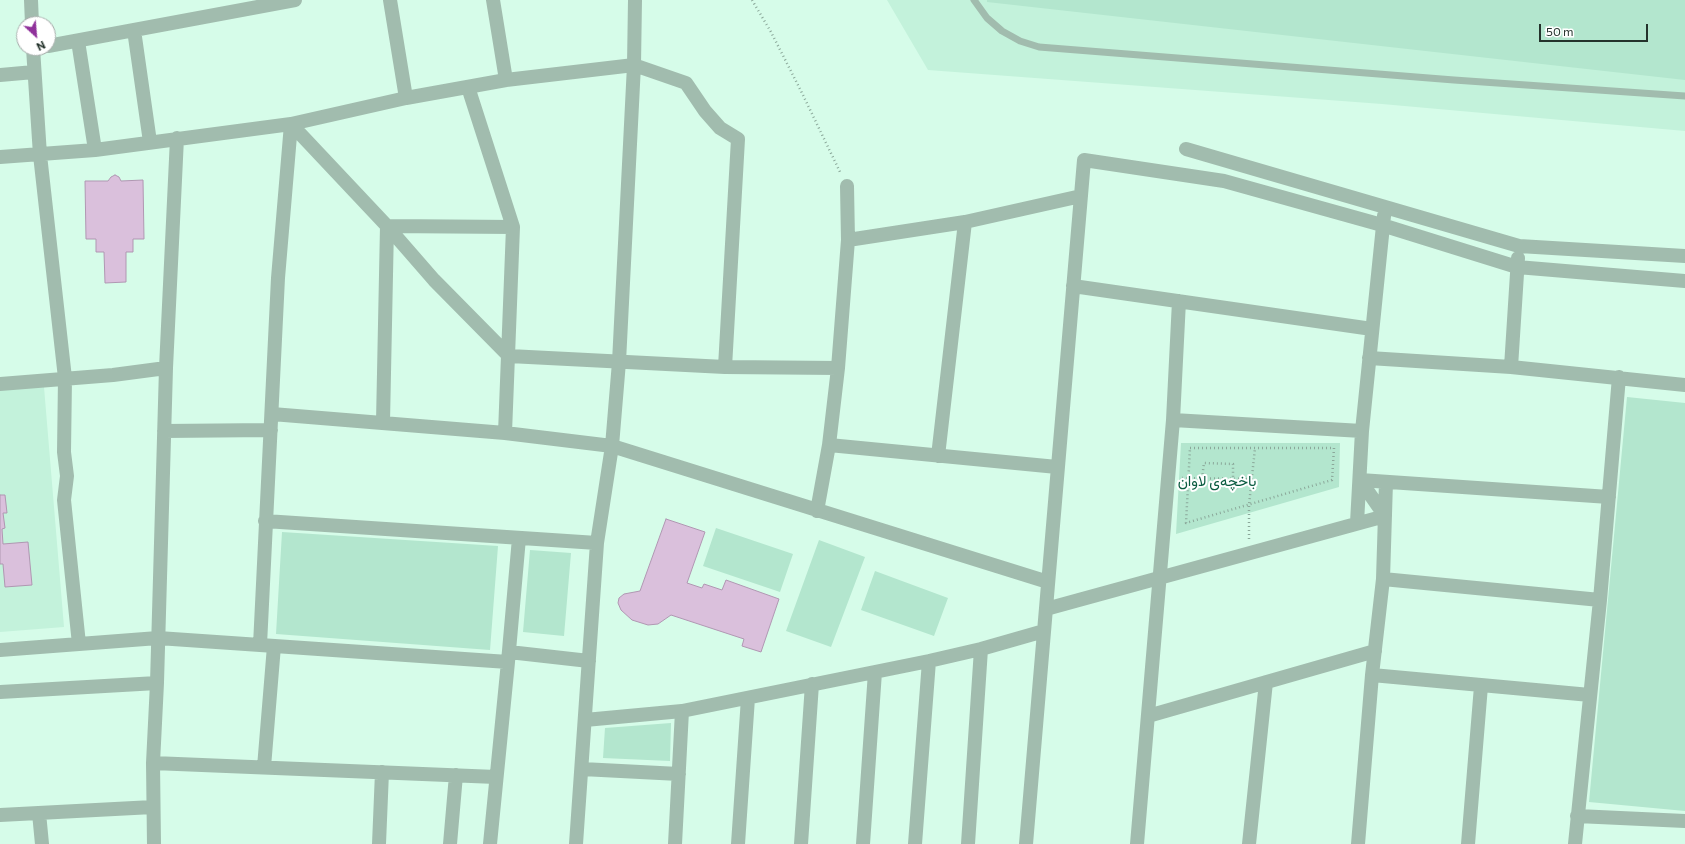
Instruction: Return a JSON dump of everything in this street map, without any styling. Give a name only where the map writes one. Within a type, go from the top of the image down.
[{"type":"street","points":[[31,0],[32,16]]},
{"type":"street","points":[[56,45],[296,0]]},
{"type":"street","points":[[390,0],[406,98]]},
{"type":"street","points":[[493,0],[506,80]]},
{"type":"street","points":[[576,844],[597,543],[612,446],[619,362],[634,65],[635,0]]},
{"type":"street","points":[[134,30],[150,142]]},
{"type":"street","points":[[78,41],[95,150]]},
{"type":"street","points":[[35,56],[34,72],[40,155],[65,378],[64,452],[67,476],[64,500],[79,644]]},
{"type":"street","points":[[0,157],[95,150],[291,124],[406,98],[506,80],[634,65],[686,83],[705,111],[720,128],[738,139],[725,367]]},
{"type":"street","points":[[0,75],[34,72]]},
{"type":"street","points":[[468,87],[513,227],[505,433]]},
{"type":"street","points":[[291,124],[387,226],[434,280],[509,356],[725,367],[838,368]]},
{"type":"street","points":[[260,645],[278,278],[291,124]]},
{"type":"street","points":[[154,844],[153,763],[157,684],[166,368],[177,138]]},
{"type":"street","points":[[1186,149],[1386,206],[1519,246],[1685,256]]},
{"type":"street","points":[[1026,844],[1084,160],[1224,181],[1382,225],[1518,267],[1685,281]]},
{"type":"street","points":[[817,511],[829,445],[838,368],[848,240],[847,186]]},
{"type":"street","points":[[848,240],[965,222],[1081,196]]},
{"type":"street","points":[[1357,523],[1362,431],[1382,225],[1386,206]]},
{"type":"street","points":[[938,456],[965,222]]},
{"type":"street","points":[[387,226],[513,227]]},
{"type":"street","points":[[383,422],[387,226]]},
{"type":"street","points":[[1511,367],[1519,246]]},
{"type":"street","points":[[1073,286],[1372,329]]},
{"type":"street","points":[[1138,844],[1173,420],[1179,302]]},
{"type":"street","points":[[1369,358],[1511,367],[1685,385]]},
{"type":"street","points":[[0,384],[113,375],[166,368]]},
{"type":"street","points":[[1575,844],[1600,600],[1619,377]]},
{"type":"street","points":[[272,414],[505,433],[612,446],[1048,582]]},
{"type":"street","points":[[1173,420],[1362,431]]},
{"type":"street","points":[[164,431],[271,430]]},
{"type":"street","points":[[829,445],[1057,467]]},
{"type":"street","points":[[1360,480],[1609,497]]},
{"type":"street","points":[[1360,480],[1385,516]]},
{"type":"street","points":[[1357,523],[1386,482]]},
{"type":"street","points":[[1358,844],[1372,675],[1383,579],[1386,482]]},
{"type":"street","points":[[1046,609],[1385,516]]},
{"type":"street","points":[[265,520],[597,543]]},
{"type":"street","points":[[490,844],[509,657],[519,538]]},
{"type":"street","points":[[1383,579],[1600,600]]},
{"type":"street","points":[[584,720],[682,711],[929,661],[981,649],[1044,631]]},
{"type":"street","points":[[0,650],[158,638],[274,646],[589,661]]},
{"type":"street","points":[[264,767],[274,646]]},
{"type":"street","points":[[968,844],[981,649]]},
{"type":"street","points":[[1148,716],[1375,651]]},
{"type":"street","points":[[915,844],[929,661]]},
{"type":"street","points":[[863,844],[875,672]]},
{"type":"street","points":[[1372,675],[1590,695]]},
{"type":"street","points":[[1249,844],[1266,682]]},
{"type":"street","points":[[0,692],[157,684]]},
{"type":"street","points":[[801,844],[812,684]]},
{"type":"street","points":[[1468,844],[1481,686]]},
{"type":"street","points":[[738,844],[748,698]]},
{"type":"street","points":[[675,844],[682,711]]},
{"type":"street","points":[[153,763],[496,777]]},
{"type":"street","points":[[582,769],[679,774]]},
{"type":"street","points":[[379,844],[382,772]]},
{"type":"street","points":[[450,844],[456,775]]},
{"type":"street","points":[[0,815],[153,807]]},
{"type":"street","points":[[39,814],[42,844]]},
{"type":"street","points":[[1577,816],[1685,821]]},
{"type":"lane","points":[[974,0],[987,18],[1002,31],[1020,41],[1039,47],[1454,80],[1685,96]]},
{"type":"path","points":[[752,0],[771,32],[847,186]]},
{"type":"path","points":[[1190,448],[1334,448],[1332,480],[1186,523],[1188,478],[1190,448]]},
{"type":"path","points":[[1250,553],[1249,505],[1255,448]]},
{"type":"path","points":[[1202,478],[1204,463],[1233,464],[1233,478]]},
{"type":"path","points":[[1188,478],[1251,479]]},
{"type":"shaded area","points":[[887,0],[1685,0],[1685,131],[1382,104],[928,70]]},
{"type":"shaded area","points":[[44,387],[64,627],[0,632],[0,390]]},
{"type":"green space","points":[[987,0],[1685,0],[1685,80],[987,2]]},
{"type":"green space","points":[[1627,397],[1685,403],[1685,811],[1589,802]]},
{"type":"green space","name":"باخچەی لاوان","points":[[1181,443],[1340,443],[1339,487],[1176,534]]},
{"type":"green space","points":[[716,528],[793,554],[780,592],[703,566]]},
{"type":"green space","points":[[282,532],[498,546],[490,650],[276,634]]},
{"type":"green space","points":[[819,540],[865,557],[831,647],[786,631]]},
{"type":"green space","points":[[530,550],[571,553],[564,636],[523,632]]},
{"type":"green space","points":[[875,571],[948,598],[934,636],[861,610]]},
{"type":"green space","points":[[671,723],[670,761],[603,758],[605,728]]},
{"type":"building","points":[[115,175],[119,177],[121,181],[143,180],[144,239],[133,239],[133,252],[126,252],[126,282],[105,283],[104,252],[96,252],[96,239],[86,239],[85,181],[108,181]]},
{"type":"building","points":[[0,495],[5,495],[7,513],[3,513],[5,528],[2,529],[3,544],[28,542],[32,585],[5,587],[3,564],[0,564]]},
{"type":"building","points":[[666,519],[705,532],[687,583],[702,588],[704,584],[722,590],[726,580],[779,599],[761,652],[742,646],[744,639],[671,615],[658,624],[648,625],[632,620],[621,610],[618,603],[619,598],[624,594],[640,591]]}]
